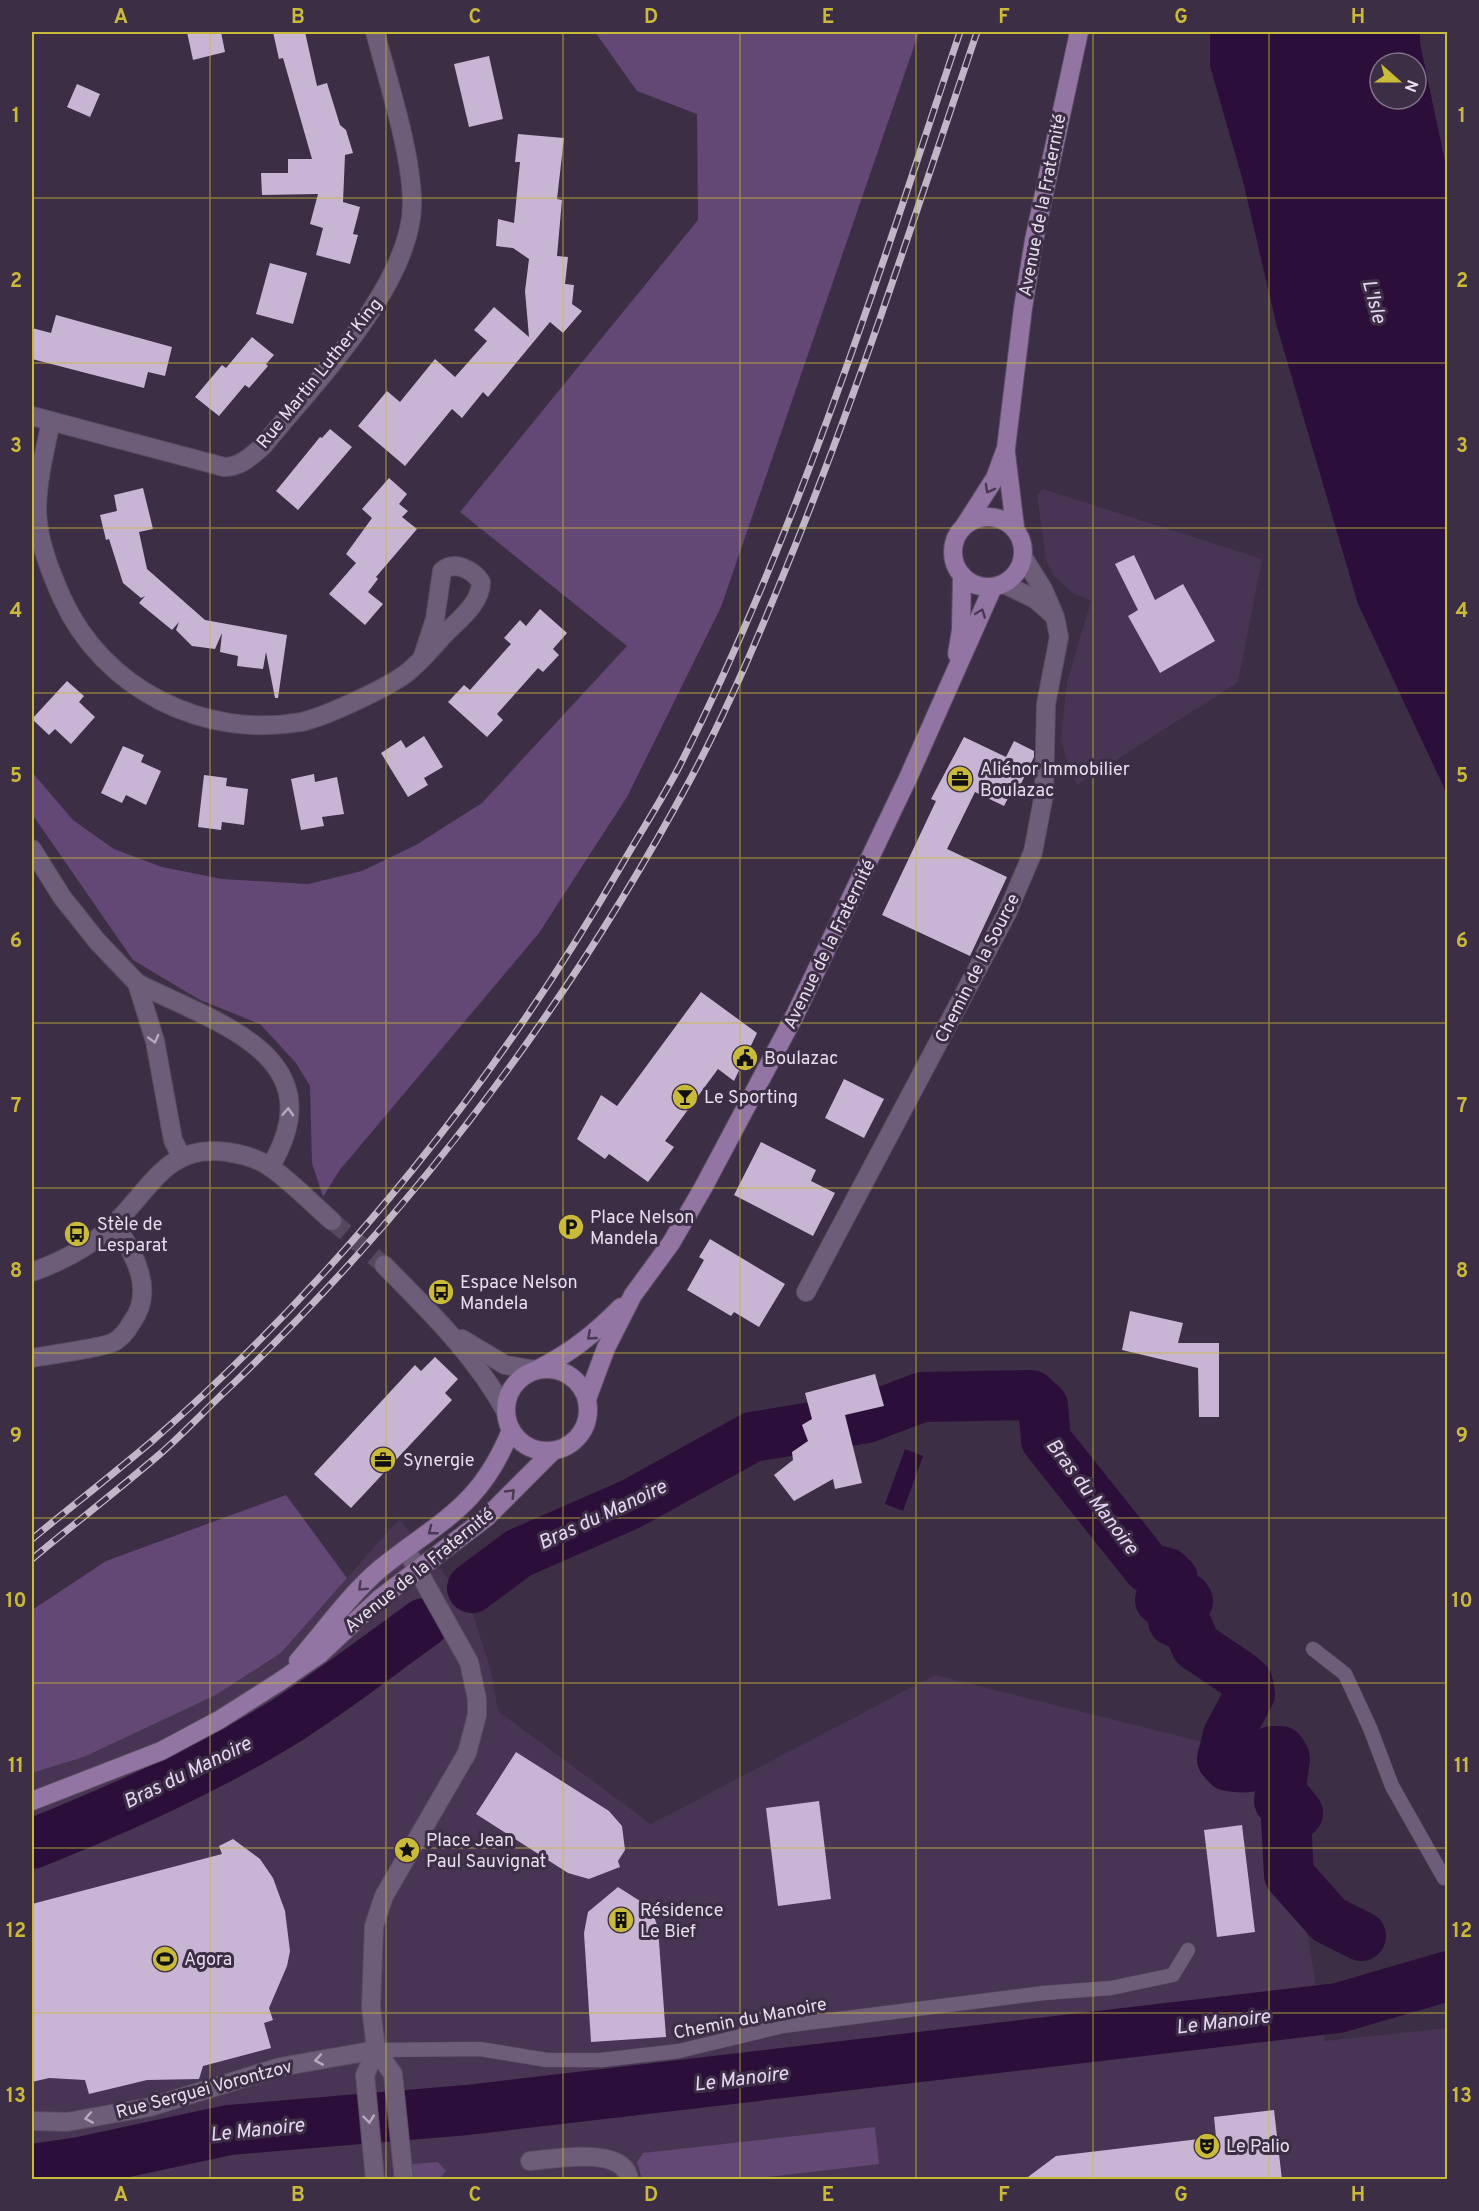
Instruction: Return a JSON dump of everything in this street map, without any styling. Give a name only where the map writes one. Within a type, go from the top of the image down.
[{"type":"main road","name":"Avenue de la Fraternité","points":[[1006,448],[1034,240],[1079,32]]},
{"type":"main road","points":[[965,525],[985,516],[1006,521],[1014,528],[1024,546],[1020,567],[998,585],[981,586],[962,575],[953,555],[954,544],[965,525],[995,478],[1006,448]]},
{"type":"main road","points":[[1006,448],[1014,528]]},
{"type":"main road","name":"Avenue de la Fraternité","points":[[953,677],[961,630],[962,575]]},
{"type":"main road","name":"Avenue de la Fraternité","points":[[633,1295],[670,1243],[739,1124],[859,885],[953,677],[998,585]]},
{"type":"main road","points":[[633,1295],[606,1348],[587,1399],[585,1426],[567,1446],[553,1451],[529,1447],[508,1421],[507,1398],[514,1386],[523,1376],[568,1354],[592,1336],[633,1295]]},
{"type":"main road","points":[[536,1370],[561,1371],[581,1387],[587,1399]]},
{"type":"main road","name":"Avenue de la Fraternité","points":[[279,1682],[359,1588],[456,1512],[476,1493],[502,1453],[508,1421]]},
{"type":"main road","name":"Avenue de la Fraternité","points":[[32,1801],[161,1751],[219,1720],[279,1682],[320,1654],[379,1599],[487,1517],[553,1451]]},
{"type":"street","name":"Rue Martin Luther King","points":[[32,416],[224,467],[235,467],[247,461],[263,446],[372,311],[392,279],[409,227],[412,203],[411,177],[375,32]]},
{"type":"street","points":[[51,421],[42,463],[37,512],[43,551],[71,619],[92,647],[119,674],[151,698],[184,711],[245,725],[302,722],[342,706],[394,681],[422,659],[474,603],[481,590],[481,582],[469,570],[460,566],[448,567],[442,571],[435,619],[422,659]]},
{"type":"street","name":"Chemin de la Source","points":[[806,1292],[1007,913],[1033,852],[1044,794],[1046,704],[1059,637],[1055,617],[1043,589],[1023,557]]},
{"type":"street","points":[[998,585],[1035,598],[1055,617]]},
{"type":"street","points":[[32,849],[90,933],[137,983],[231,1029],[269,1057],[281,1074],[288,1094],[290,1112],[280,1150],[270,1167]]},
{"type":"street","points":[[137,983],[155,1041],[172,1140],[181,1156]]},
{"type":"street","points":[[32,1272],[61,1261],[115,1224],[141,1192],[181,1156],[219,1150],[239,1153],[270,1167],[332,1221]]},
{"type":"street","points":[[32,1358],[113,1343],[135,1318],[141,1305],[143,1287],[137,1263],[115,1224]]},
{"type":"street","points":[[384,1265],[448,1329],[490,1384],[508,1421]]},
{"type":"street","points":[[448,1329],[505,1365],[536,1370]]},
{"type":"street","points":[[404,2180],[393,2074],[376,2050],[371,2007],[371,1954],[374,1926],[380,1906],[467,1753],[477,1715],[477,1699],[469,1662],[407,1551]]},
{"type":"street","points":[[375,2180],[365,2075],[376,2050]]},
{"type":"street","name":"Rue Serguei Vorontzov","points":[[32,2121],[68,2121],[150,2107],[280,2067],[376,2050]]},
{"type":"street","points":[[530,2161],[597,2156],[618,2162],[628,2174],[629,2180]]},
{"type":"lane","points":[[1313,1649],[1346,1674],[1392,1786],[1444,1878]]},
{"type":"lane","name":"Chemin du Manoire","points":[[376,2050],[480,2049],[547,2060],[601,2060],[679,2051],[783,2026],[1014,1997],[1111,1988],[1173,1975],[1188,1950]]},
{"type":"shaded area","points":[[595,32],[919,32],[721,607],[627,797],[539,933],[339,1171],[323,1197],[312,1163],[310,1086],[296,1063],[260,1024],[200,1000],[133,960],[32,814],[32,772],[73,820],[114,849],[162,867],[222,879],[308,884],[362,871],[416,845],[482,803],[627,646],[460,512],[698,220],[697,114],[637,91]]},
{"type":"shaded area","points":[[1043,489],[1262,559],[1238,682],[1077,785],[1069,770],[1061,739],[1067,682],[1091,601],[1071,592],[1054,576],[1046,559],[1037,495]]},
{"type":"shaded area","points":[[286,1495],[347,1578],[281,1653],[216,1695],[84,1757],[32,1773],[32,1610],[106,1561]]},
{"type":"shaded area","points":[[399,1519],[470,1605],[491,1671],[498,1711],[651,1824],[935,1675],[1295,1765],[1305,1918],[1325,2041],[1447,2028],[1447,2179],[32,2180],[32,1773],[84,1757],[216,1695],[281,1653]]},
{"type":"shaded area","points":[[875,2127],[879,2164],[751,2179],[642,2180],[637,2162],[643,2153]]},
{"type":"shaded area","points":[[438,2162],[446,2171],[439,2179],[414,2179],[412,2164]]},
{"type":"water","name":"L'Isle","points":[[1210,32],[1420,32],[1422,51],[1368,51],[1368,111],[1428,111],[1428,81],[1448,176],[1447,794],[1358,604],[1276,323],[1243,181],[1210,66]]},
{"type":"water","points":[[905,1449],[923,1456],[903,1511],[885,1504]]},
{"type":"building","points":[[187,32],[221,32],[225,52],[193,60]]},
{"type":"building","points":[[273,32],[305,32],[317,86],[327,83],[340,125],[346,130],[353,153],[345,155],[343,202],[360,207],[353,234],[358,235],[350,264],[316,255],[323,228],[310,224],[318,194],[262,195],[261,173],[288,173],[288,159],[312,159],[283,58],[279,59]]},
{"type":"building","points":[[489,56],[503,119],[469,127],[454,64]]},
{"type":"building","points":[[77,84],[100,94],[90,117],[67,107]]},
{"type":"building","points":[[518,134],[564,138],[557,199],[562,200],[557,256],[568,257],[565,284],[574,285],[572,304],[582,311],[563,333],[550,322],[488,397],[483,392],[462,418],[452,409],[405,466],[358,426],[387,391],[400,402],[435,359],[455,377],[487,341],[474,330],[494,307],[529,337],[525,291],[529,259],[513,248],[496,246],[498,219],[514,223],[520,162],[515,162]]},
{"type":"building","points":[[270,263],[307,273],[293,324],[256,314]]},
{"type":"building","points":[[56,315],[172,347],[165,376],[148,372],[144,388],[32,359],[32,328],[51,333]]},
{"type":"building","points":[[252,337],[274,355],[266,364],[268,366],[249,388],[245,385],[219,416],[195,397],[222,365],[226,368]]},
{"type":"building","points":[[330,429],[352,447],[298,510],[276,491],[320,437],[322,438]]},
{"type":"building","points":[[389,478],[407,494],[399,504],[408,511],[402,517],[417,529],[376,577],[378,579],[368,592],[383,604],[365,625],[329,594],[356,563],[346,554],[372,518],[362,509]]},
{"type":"building","points":[[143,488],[153,529],[139,532],[147,569],[205,620],[287,635],[278,698],[275,698],[266,652],[263,669],[237,666],[238,656],[220,652],[222,633],[215,649],[192,646],[176,630],[179,622],[172,630],[139,603],[145,596],[141,598],[123,583],[109,539],[106,540],[100,515],[117,511],[114,495]]},
{"type":"building","points":[[1134,555],[1155,600],[1183,584],[1215,641],[1160,673],[1128,616],[1138,610],[1115,564]]},
{"type":"building","points":[[540,609],[567,633],[553,649],[559,655],[543,672],[538,668],[497,714],[503,720],[487,737],[448,702],[464,685],[470,690],[511,644],[504,638],[520,620],[526,626]]},
{"type":"building","points":[[67,681],[84,696],[79,702],[95,717],[71,744],[55,729],[49,735],[32,719]]},
{"type":"building","points":[[424,736],[443,767],[424,778],[428,785],[408,797],[381,753],[401,740],[406,748]]},
{"type":"building","points":[[964,737],[1006,757],[1014,741],[1034,751],[1034,757],[1014,798],[1009,796],[1004,806],[975,792],[947,849],[1007,877],[970,956],[882,915],[936,801],[931,799]]},
{"type":"building","points":[[123,746],[144,755],[141,762],[161,771],[146,805],[126,795],[122,803],[101,793]]},
{"type":"building","points":[[314,774],[315,782],[337,777],[344,814],[322,817],[324,826],[301,830],[291,779]]},
{"type":"building","points":[[204,775],[227,778],[226,786],[248,789],[244,825],[222,822],[221,830],[198,827]]},
{"type":"building","points":[[701,992],[757,1033],[734,1081],[718,1069],[665,1141],[674,1147],[648,1182],[609,1154],[605,1159],[577,1139],[601,1095],[617,1106]]},
{"type":"building","points":[[844,1079],[884,1099],[864,1138],[825,1118]]},
{"type":"building","points":[[761,1142],[816,1170],[811,1181],[835,1193],[813,1236],[734,1195]]},
{"type":"building","points":[[710,1239],[785,1284],[759,1327],[734,1312],[731,1316],[687,1290],[704,1260],[699,1257]]},
{"type":"building","points":[[1130,1311],[1183,1323],[1178,1343],[1219,1343],[1219,1417],[1199,1417],[1198,1368],[1122,1350]]},
{"type":"building","points":[[435,1357],[458,1379],[445,1393],[452,1400],[351,1508],[314,1474],[415,1365],[421,1371]]},
{"type":"building","points":[[875,1374],[884,1406],[845,1415],[862,1483],[835,1489],[833,1479],[794,1501],[774,1475],[793,1460],[792,1452],[808,1441],[802,1425],[812,1419],[805,1393]]},
{"type":"building","points":[[516,1752],[609,1811],[622,1826],[625,1850],[618,1861],[620,1867],[589,1879],[568,1873],[476,1814]]},
{"type":"building","points":[[819,1801],[831,1899],[778,1906],[766,1808]]},
{"type":"building","points":[[1242,1825],[1255,1932],[1217,1937],[1204,1830]]},
{"type":"building","name":"Agora","points":[[233,1839],[260,1859],[273,1878],[285,1911],[290,1951],[287,1966],[269,2008],[273,2020],[264,2023],[271,2048],[203,2066],[199,2079],[147,2080],[89,2094],[85,2080],[49,2078],[32,2082],[32,1904],[222,1854],[219,1846]]},
{"type":"building","points":[[618,1887],[651,1908],[658,1928],[666,2037],[591,2042],[584,1933],[588,1912]]},
{"type":"building","name":"Le Palio","points":[[1274,2110],[1282,2180],[1024,2180],[1056,2156],[1216,2137],[1214,2117]]},
{"type":"waterway","name":"Bras du Manoire","points":[[472,1588],[519,1553],[631,1504],[752,1437],[867,1418],[922,1397],[1031,1395],[1043,1406],[1046,1440],[1148,1568],[1167,1573],[1173,1579],[1162,1592],[1160,1600],[1165,1603],[1186,1598],[1188,1601],[1175,1615],[1173,1621],[1188,1627],[1196,1646],[1248,1683],[1250,1694],[1228,1735],[1222,1759],[1228,1766],[1242,1768],[1257,1764],[1272,1751],[1281,1751],[1285,1758],[1279,1801],[1290,1803],[1298,1813],[1291,1820],[1286,1820],[1289,1875],[1329,1920],[1361,1936]]},
{"type":"waterway","name":"Bras du Manoire","points":[[32,1844],[161,1788],[255,1739],[321,1698],[424,1623]]},
{"type":"waterway","name":"Le Manoire","points":[[32,2169],[80,2162],[229,2130],[467,2110],[1338,2008],[1448,1976]]},
{"type":"tunnel","points":[[332,1221],[384,1265]]},
{"type":"railway","points":[[32,1539],[151,1442],[220,1379],[351,1243],[412,1171],[469,1097],[524,1020],[576,941],[679,767],[722,678],[761,588],[798,497],[866,312],[960,32]]},
{"type":"railway","points":[[32,1559],[169,1446],[301,1316],[365,1246],[427,1174],[486,1099],[594,943],[644,862],[691,778],[732,694],[769,609],[843,423],[977,32]]},
{"type":"place","name":"Aliénor Immobilier Boulazac","points":[[960,779]]},
{"type":"place","name":"Boulazac","points":[[745,1058]]},
{"type":"place","name":"Le Sporting","points":[[685,1097]]},
{"type":"place","name":"Place Nelson Mandela","points":[[571,1227]]},
{"type":"place","name":"Stèle de Lesparat","points":[[77,1234]]},
{"type":"place","name":"Espace Nelson Mandela","points":[[441,1292]]},
{"type":"place","name":"Synergie","points":[[383,1460]]},
{"type":"place","name":"Place Jean Paul Sauvignat","points":[[407,1850]]},
{"type":"place","name":"Résidence Le Bief","points":[[621,1920]]},
{"type":"place","name":"Agora","points":[[165,1959]]},
{"type":"place","name":"Le Palio","points":[[1207,2146]]}]
